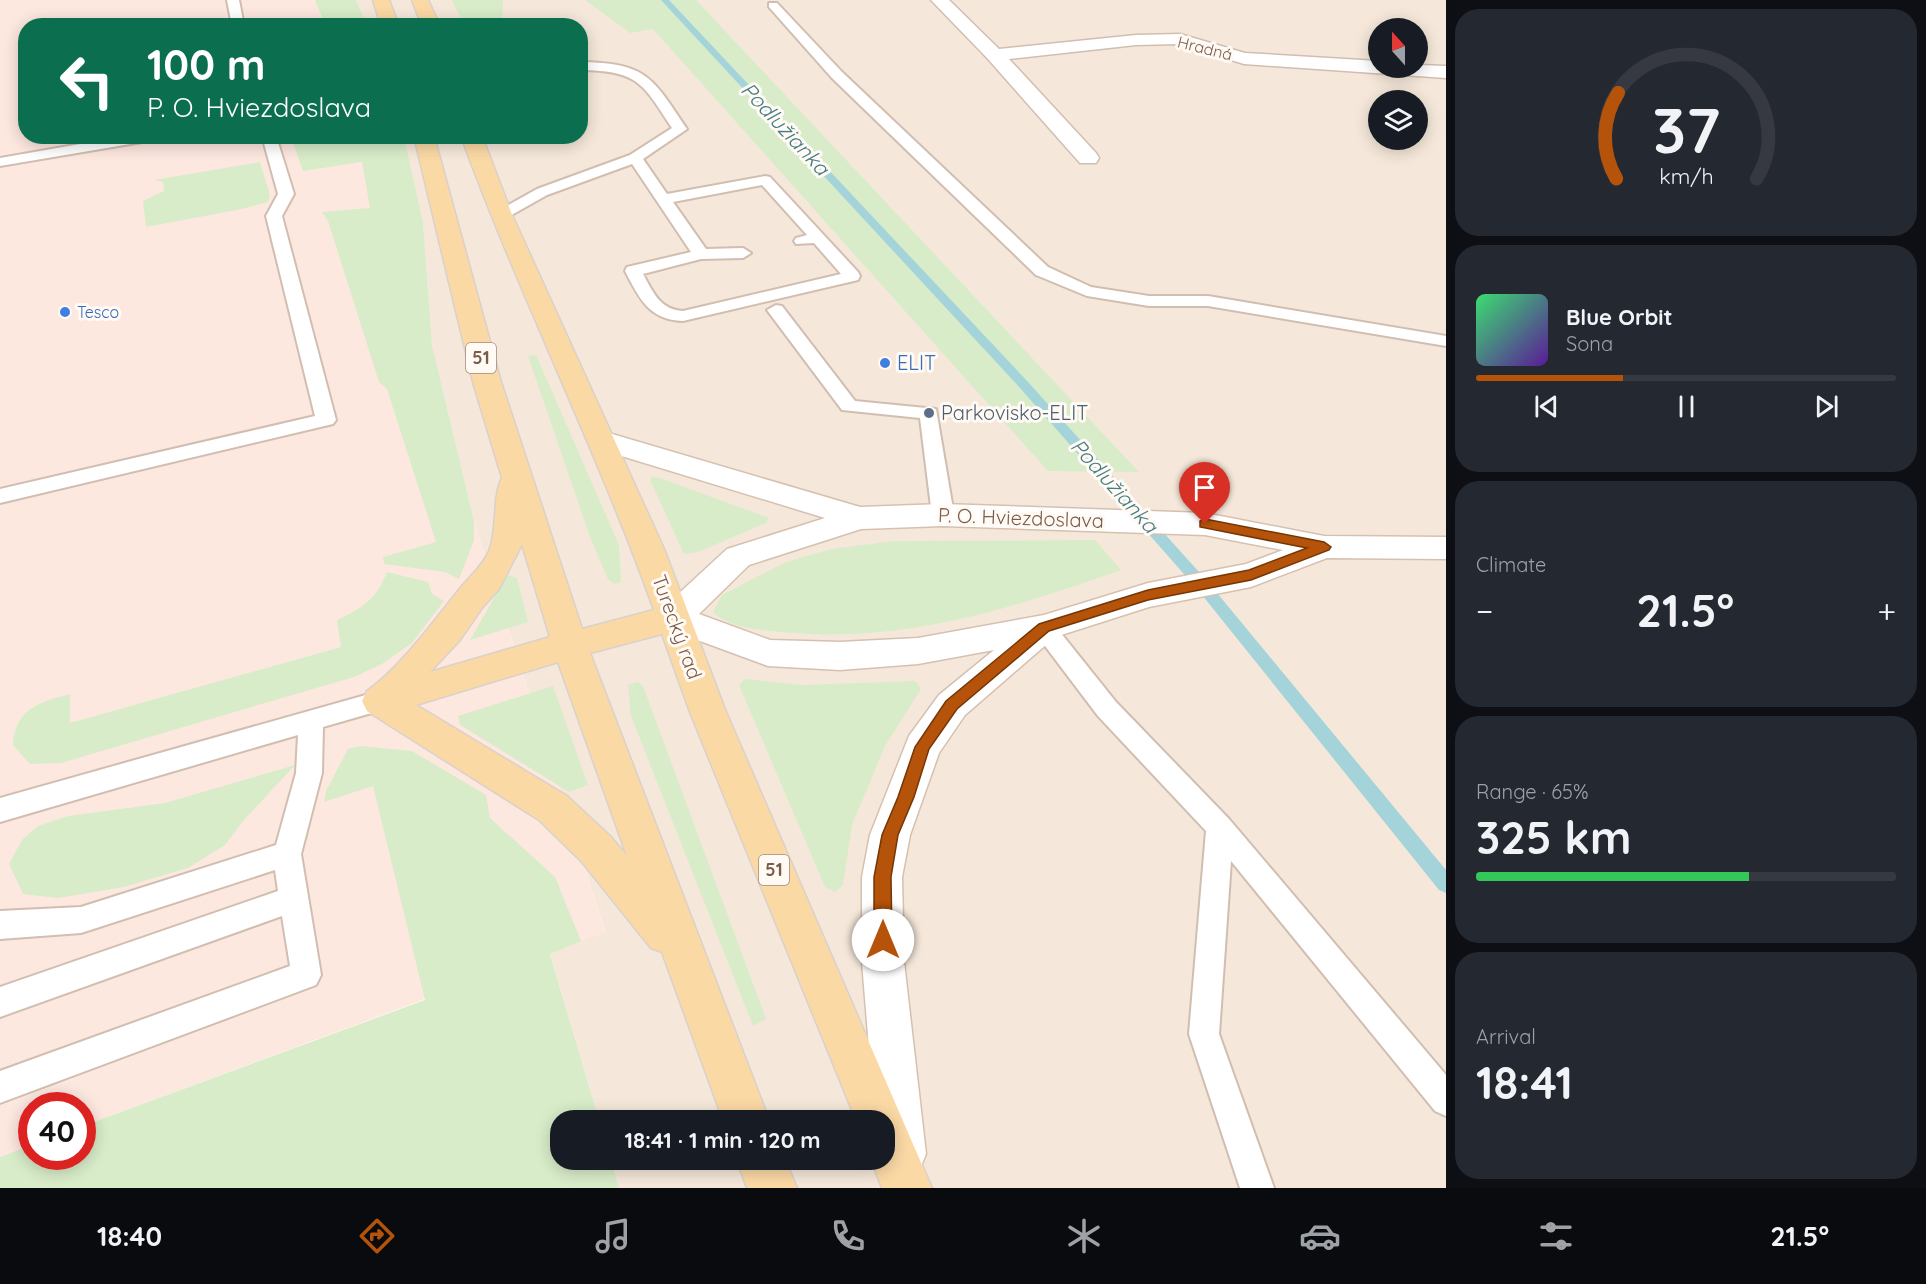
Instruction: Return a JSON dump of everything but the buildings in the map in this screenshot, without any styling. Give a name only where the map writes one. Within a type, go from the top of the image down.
[{"type":"main road","points":[[381,0],[387,18]]},
{"type":"main road","points":[[420,0],[428,18]]},
{"type":"main road","name":"51","points":[[426,144],[481,359],[570,645],[682,954],[742,1110]]},
{"type":"main road","name":"Turecký rad","points":[[474,144],[501,215],[602,440],[674,618],[708,712],[875,1110]]},
{"type":"main road","points":[[380,701],[448,631],[470,599],[488,581],[505,550],[512,517],[515,470]]},
{"type":"main road","points":[[380,701],[570,645],[674,618]]},
{"type":"main road","points":[[380,701],[553,807],[596,849],[682,954]]},
{"type":"main road","points":[[895,1160],[906,1186]]},
{"type":"main road","points":[[765,1170],[771,1188]]},
{"type":"street","points":[[939,0],[995,55],[1088,158]]},
{"type":"street","name":"Hradná","points":[[995,55],[1136,40],[1180,39],[1244,58],[1368,66]]},
{"type":"street","name":"Hradná","points":[[1428,71],[1446,72]]},
{"type":"street","name":"P. O. Hviezdoslava","points":[[602,440],[860,518]]},
{"type":"street","name":"P. O. Hviezdoslava","points":[[1324,547],[1251,575],[1148,595],[1044,628],[918,651],[840,656],[768,653],[674,618],[738,557],[860,518],[943,515],[1205,524],[1324,547],[1446,548]]},
{"type":"street","name":"P. O. Hviezdoslava","points":[[906,1186],[883,962],[882,877],[890,835],[906,797],[922,747],[952,705],[1044,628]]},
{"type":"lane","points":[[233,0],[236,18]]},
{"type":"lane","points":[[772,5],[837,75],[1042,271],[1087,291],[1149,301],[1208,301],[1446,341]]},
{"type":"lane","points":[[501,215],[542,192],[635,158],[680,129],[641,75],[628,69],[588,66]]},
{"type":"lane","points":[[0,162],[107,144]]},
{"type":"lane","points":[[0,496],[326,420],[274,216],[286,194],[271,144]]},
{"type":"lane","points":[[635,158],[701,254]]},
{"type":"lane","points":[[664,199],[765,180],[810,239],[852,276],[683,316],[669,317],[659,313],[633,271],[701,254],[743,252]]},
{"type":"lane","points":[[776,310],[849,406],[929,413],[943,515]]},
{"type":"lane","points":[[1044,628],[1107,709],[1220,827],[1446,1100]]},
{"type":"lane","points":[[0,810],[380,701]]},
{"type":"lane","points":[[0,1088],[306,975],[287,854],[309,773],[311,721]]},
{"type":"lane","points":[[1220,827],[1204,1034],[1257,1188]]},
{"type":"lane","points":[[0,925],[81,920],[287,854]]},
{"type":"lane","points":[[0,1002],[293,900]]},
{"type":"shaded area","points":[[0,0],[356,0],[364,18],[18,18],[18,144],[406,144],[423,222],[432,345],[474,521],[605,932],[96,1121],[96,1092],[18,1092],[18,1150],[0,1157]]},
{"type":"shaded area","points":[[356,0],[1446,0],[1446,1188],[619,1188],[614,1170],[895,1170],[895,1110],[596,1110],[550,953],[605,931],[474,521],[432,345],[423,222],[406,144],[588,144],[588,18],[364,18]]},
{"type":"green space","points":[[315,0],[356,0],[364,18],[322,18]]},
{"type":"green space","points":[[452,0],[503,0],[502,18],[461,18]]},
{"type":"green space","points":[[585,0],[696,0],[1139,472],[1048,471],[653,29],[630,33]]},
{"type":"green space","points":[[293,144],[406,144],[423,222],[432,345],[474,521],[474,540],[459,579],[445,572],[384,564],[383,557],[436,542],[387,389],[379,382],[328,221],[322,212],[370,208],[362,162],[303,171]]},
{"type":"green space","points":[[260,162],[270,195],[268,202],[146,227],[143,201],[164,191],[163,182],[154,180]]},
{"type":"green space","points":[[536,355],[619,545],[621,582],[614,584],[608,579],[590,537],[528,356]]},
{"type":"green space","points":[[652,477],[769,518],[766,523],[698,552],[684,554],[650,480]]},
{"type":"green space","points":[[1095,540],[1121,570],[996,610],[912,628],[869,633],[781,632],[736,625],[713,612],[722,595],[786,562],[831,549],[894,541]]},
{"type":"green space","points":[[387,572],[428,582],[432,594],[444,601],[412,643],[382,664],[354,677],[61,763],[30,764],[13,745],[18,723],[24,715],[48,700],[70,694],[70,723],[341,647],[337,620],[368,602]]},
{"type":"green space","points":[[507,575],[517,578],[528,622],[470,640]]},
{"type":"green space","points":[[745,679],[802,685],[915,681],[921,689],[885,746],[852,825],[843,885],[835,892],[825,887],[739,685]]},
{"type":"green space","points":[[638,682],[643,686],[766,1019],[753,1026],[631,716],[628,685]]},
{"type":"green space","points":[[553,686],[588,785],[569,792],[460,725],[458,716]]},
{"type":"green space","points":[[361,746],[412,751],[486,795],[490,818],[555,877],[581,941],[550,954],[596,1110],[550,1110],[550,1170],[614,1170],[619,1188],[0,1188],[0,1157],[18,1150],[18,1170],[96,1170],[96,1121],[425,1000],[373,786],[324,802],[326,791],[348,749]]},
{"type":"green space","points":[[295,765],[244,820],[225,845],[188,868],[124,887],[58,898],[23,894],[9,864],[22,840],[38,826],[68,816],[165,803]]},
{"type":"waterway","name":"Podlužianka","points":[[665,0],[1024,385],[1203,586],[1446,884]]},
{"type":"place","name":"Tesco","points":[[65,312]]},
{"type":"place","name":"ELIT","points":[[885,363]]},
{"type":"place","name":"Parkovisko-ELIT","points":[[929,413]]},
{"type":"route","points":[[883,940],[882,877],[890,835],[906,797],[922,747],[952,705],[1044,628],[1148,595],[1251,575],[1324,547],[1205,524]]}]
